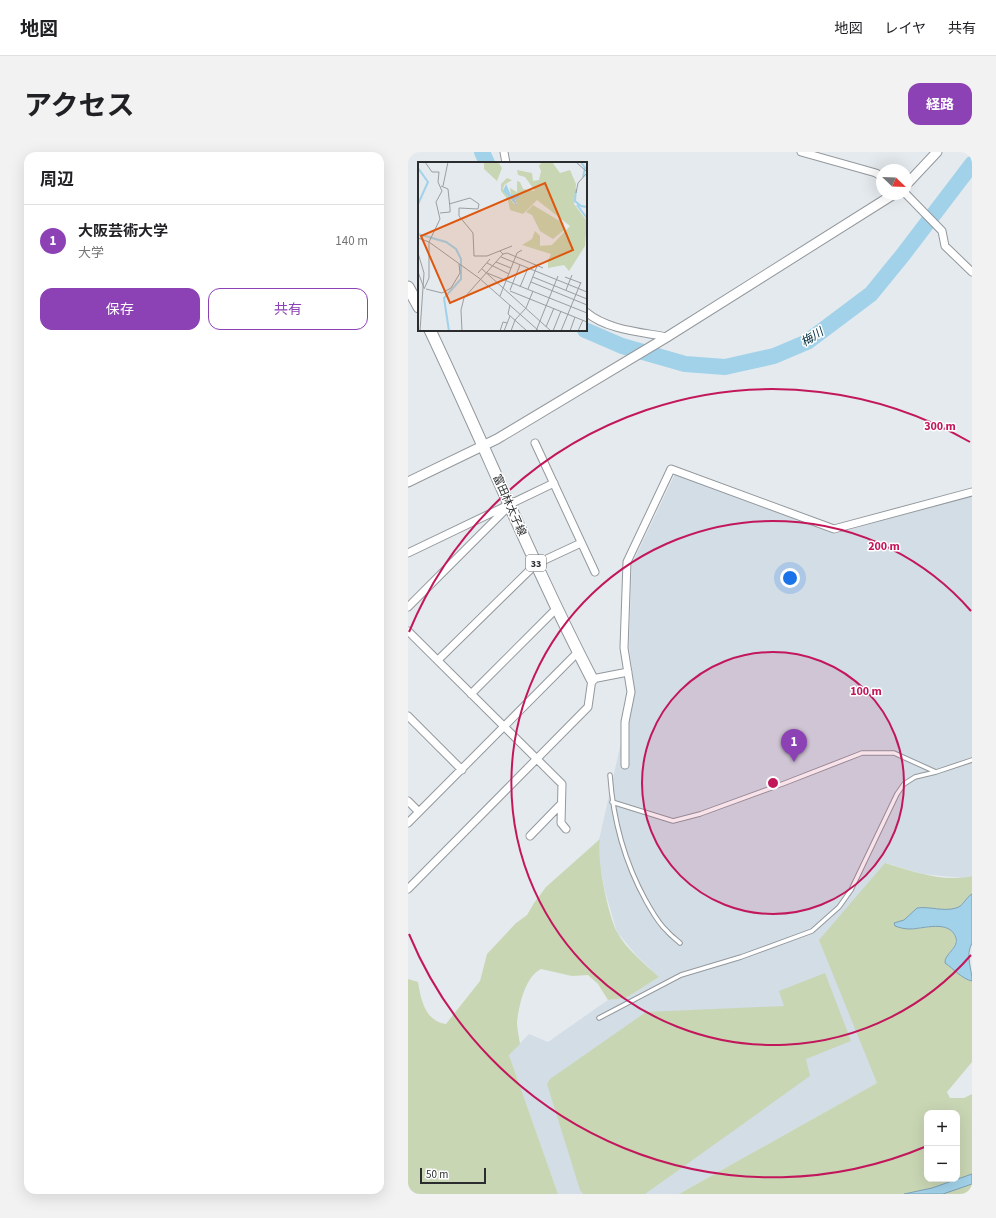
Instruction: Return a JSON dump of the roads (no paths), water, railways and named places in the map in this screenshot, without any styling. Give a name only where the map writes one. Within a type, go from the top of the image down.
[{"type":"main road","points":[[408,287],[418,305]]},
{"type":"main road","name":"富田林太子線","points":[[430,331],[484,445],[536,564],[592,679]]},
{"type":"street","points":[[504,152],[506,162]]},
{"type":"street","points":[[800,152],[876,173]]},
{"type":"street","points":[[912,179],[937,152]]},
{"type":"street","points":[[408,482],[484,445],[657,343],[884,200]]},
{"type":"street","points":[[912,200],[942,231],[945,246],[972,272]]},
{"type":"street","points":[[587,313],[592,317],[614,326],[667,337]]},
{"type":"street","points":[[535,443],[595,572]]},
{"type":"street","points":[[625,765],[625,722],[631,692],[624,648],[627,562],[671,469],[834,530],[972,492]]},
{"type":"street","points":[[408,553],[554,483]]},
{"type":"street","points":[[408,607],[510,505]]},
{"type":"street","points":[[438,660],[536,564],[581,543]]},
{"type":"street","points":[[471,694],[557,608]]},
{"type":"street","points":[[408,631],[562,784],[561,824],[566,829]]},
{"type":"street","points":[[408,823],[578,652]]},
{"type":"street","points":[[408,889],[538,760],[588,707],[592,679],[628,672]]},
{"type":"street","points":[[408,716],[462,770]]},
{"type":"street","points":[[408,801],[419,812]]},
{"type":"street","points":[[530,836],[561,804]]},
{"type":"lane","points":[[612,802],[673,821],[700,814],[862,753],[894,753],[936,772]]},
{"type":"lane","points":[[599,1018],[681,975],[741,957],[812,931],[839,907],[851,890],[897,794],[904,784],[915,777],[936,772],[972,760]]},
{"type":"lane","points":[[610,775],[612,802],[619,839],[637,884],[651,910],[666,931],[680,943]]},
{"type":"water","points":[[972,894],[972,943],[969,957],[972,981],[961,976],[945,963],[945,960],[954,948],[956,942],[953,932],[936,926],[906,929],[895,926],[894,923],[904,920],[917,908],[951,909],[959,907]]},
{"type":"water","points":[[972,1174],[972,1184],[943,1194],[904,1194],[932,1188],[949,1182],[960,1182],[960,1178]]},
{"type":"waterway","name":"梅川","points":[[482,152],[487,162]]},
{"type":"waterway","name":"梅川","points":[[587,331],[622,346],[685,364],[725,367],[774,356],[807,342],[871,294],[972,164]]},
{"type":"place","name":"大阪芸術大学","points":[[794,762]]}]
